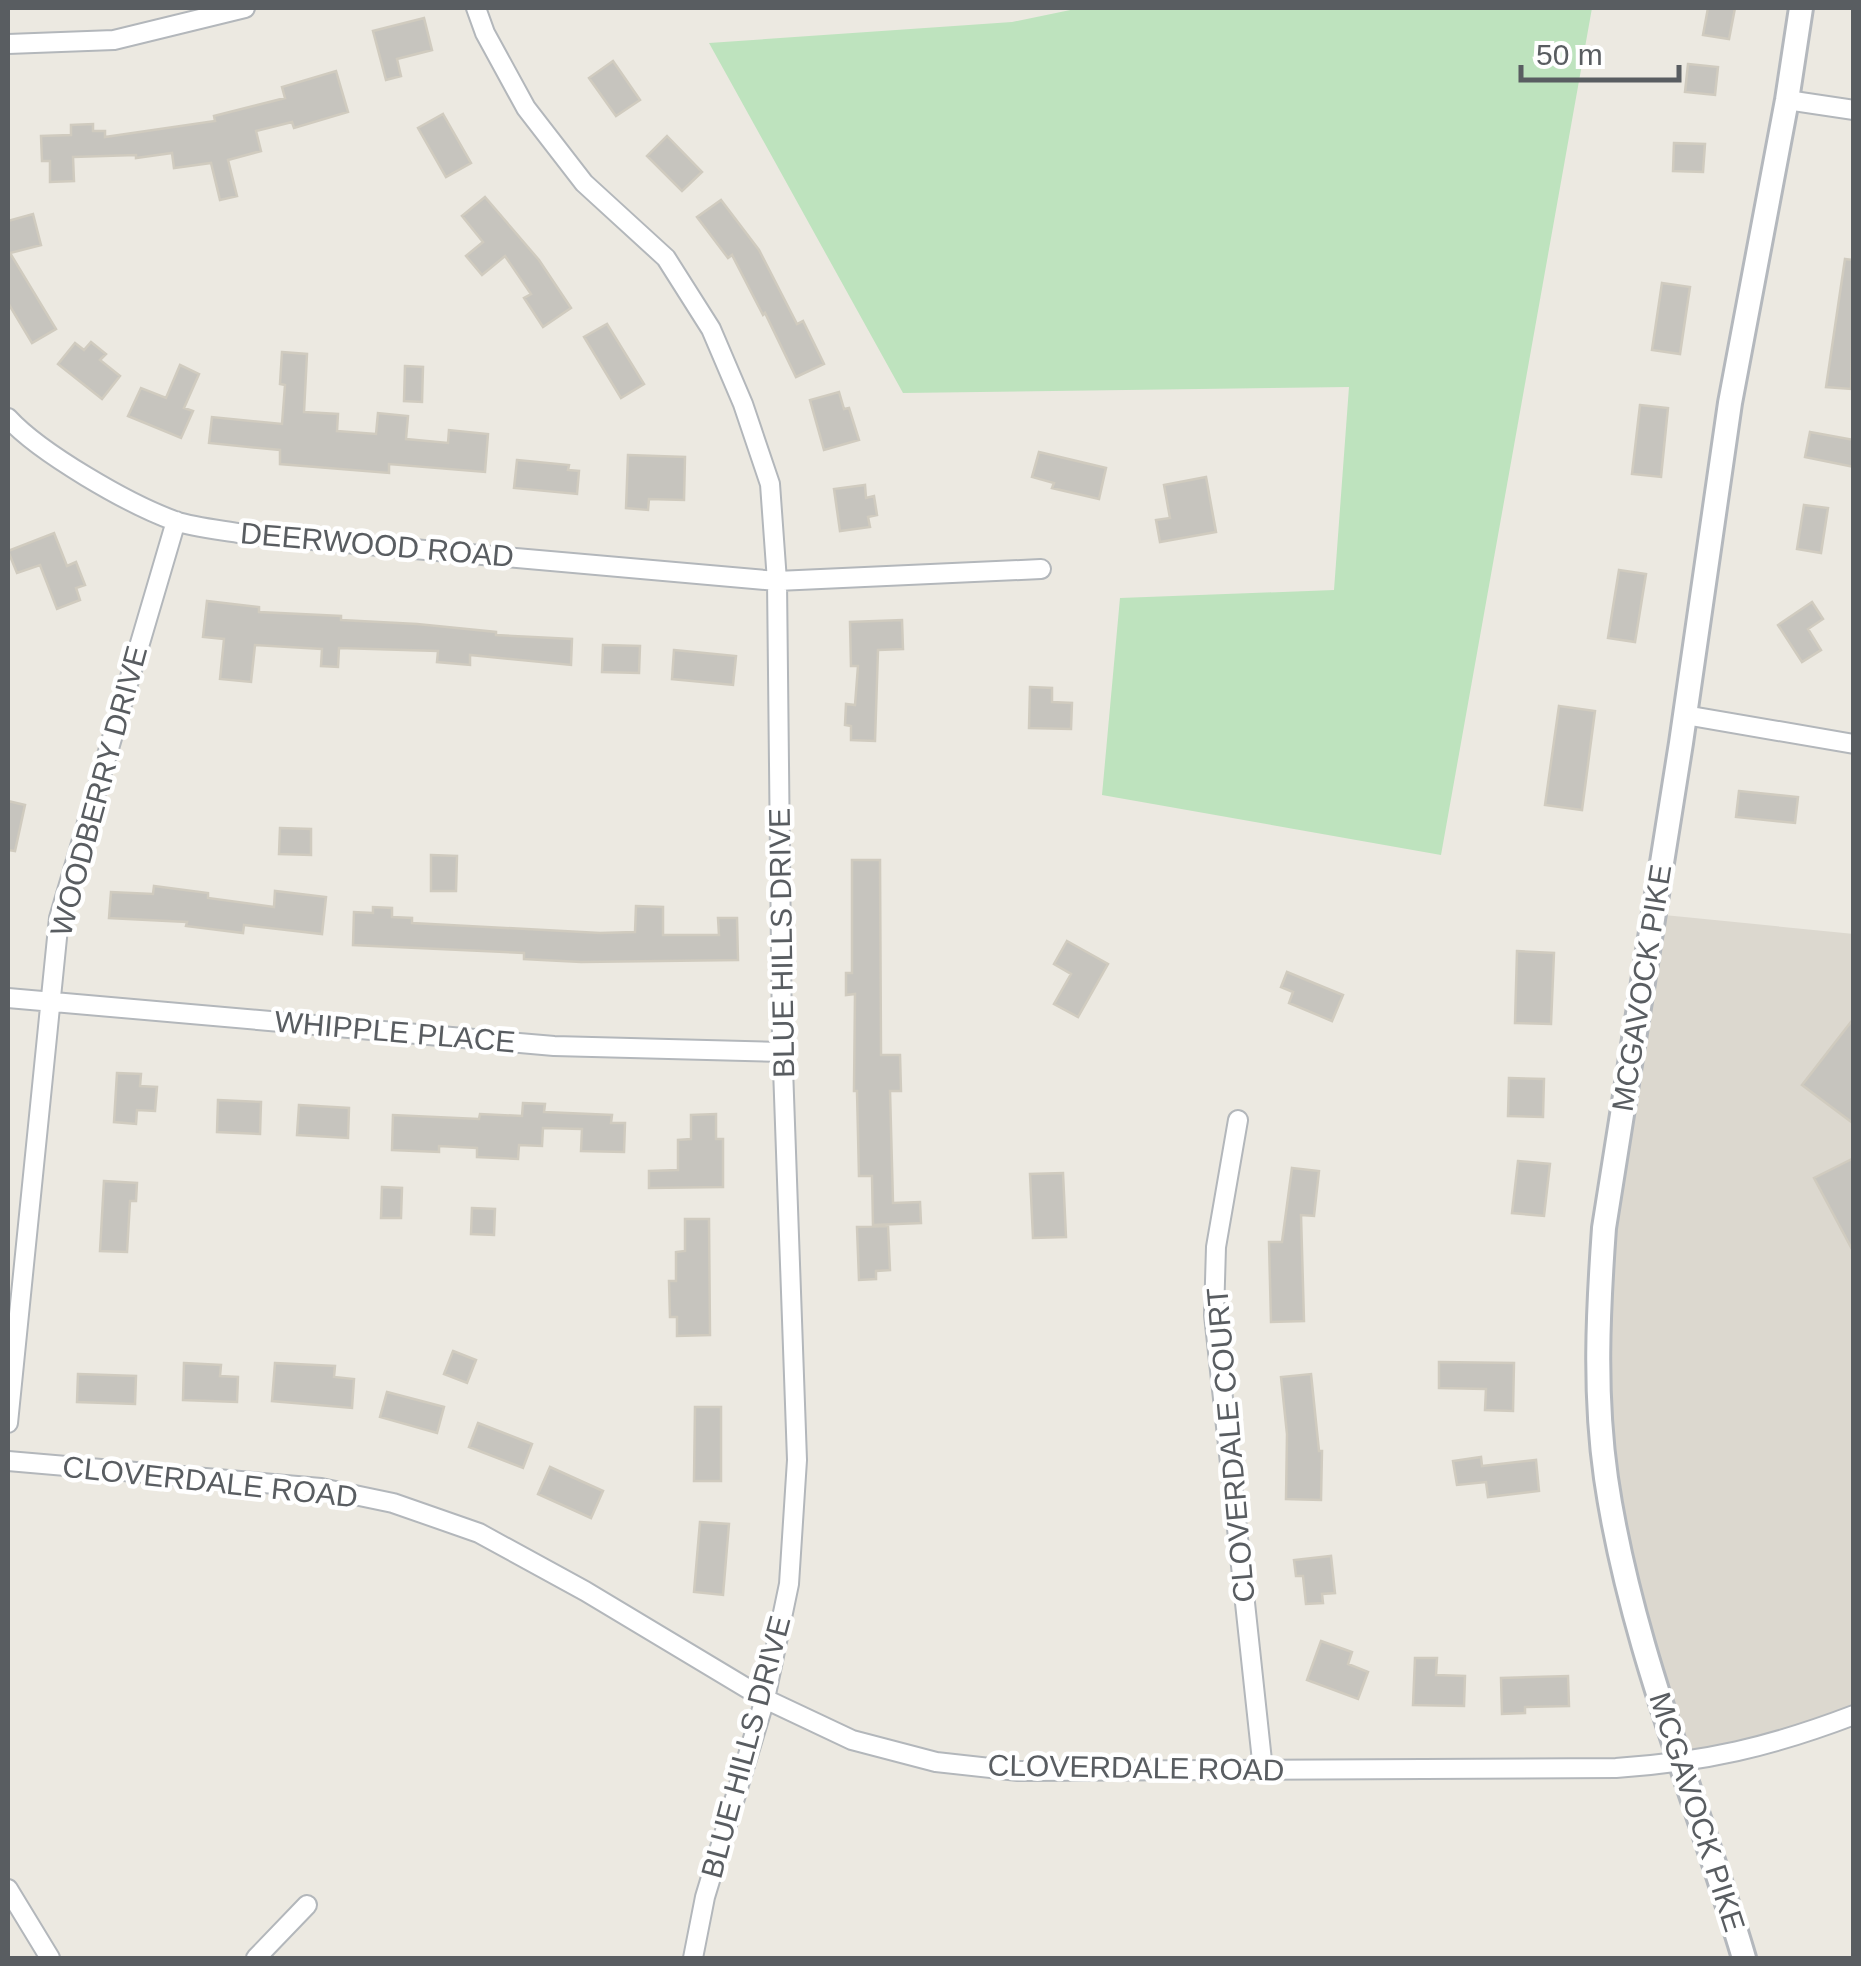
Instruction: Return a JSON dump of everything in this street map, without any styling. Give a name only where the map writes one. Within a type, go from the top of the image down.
[{"type":"main road","name":"MCGAVOCK PIKE","points":[[1744,1958],[1643,1648],[1606,1480],[1597,1386],[1604,1228],[1730,402],[1787,100],[1800,8]]},
{"type":"street","points":[[8,44],[114,40],[245,8]]},
{"type":"street","name":"BLUE HILLS DRIVE","points":[[476,8],[485,33],[526,108],[584,184],[666,258],[711,329],[770,484],[777,581],[782,1052],[797,1460],[788,1584],[765,1699],[705,1897],[693,1958]]},
{"type":"street","points":[[1787,100],[1854,110]]},
{"type":"street","name":"DEERWOOD ROAD","points":[[8,418],[27,439],[102,484],[176,521],[244,534],[777,581],[1040,569]]},
{"type":"street","name":"WOODBERRY DRIVE","points":[[8,1423],[59,918],[176,521]]},
{"type":"street","points":[[1685,715],[1854,744]]},
{"type":"street","name":"WHIPPLE PLACE","points":[[8,998],[554,1046],[782,1052]]},
{"type":"street","name":"CLOVERDALE COURT","points":[[1238,1120],[1216,1247],[1214,1315],[1263,1770]]},
{"type":"street","name":"CLOVERDALE ROAD","points":[[8,1461],[320,1488],[393,1503],[479,1533],[585,1591],[765,1699],[852,1740],[936,1762],[1018,1771],[1616,1768],[1683,1764],[1728,1756],[1792,1739],[1854,1716]]},
{"type":"street","points":[[8,1889],[50,1958]]},
{"type":"street","points":[[256,1958],[308,1905]]},
{"type":"shaded area","points":[[1654,914],[1854,934],[1853,1715],[1683,1764],[1606,1480],[1599,1300]]},
{"type":"green space","points":[[1080,8],[1592,8],[1441,855],[1102,795],[1120,598],[1334,590],[1349,387],[903,393],[709,43],[1012,22]]},
{"type":"building","points":[[1708,8],[1735,8],[1729,39],[1703,35]]},
{"type":"building","points":[[424,18],[432,50],[397,59],[401,76],[386,80],[373,31]]},
{"type":"building","points":[[613,61],[640,100],[616,116],[589,78]]},
{"type":"building","points":[[1688,64],[1718,67],[1715,95],[1685,92]]},
{"type":"building","points":[[336,71],[348,112],[294,128],[292,122],[256,131],[261,151],[228,160],[237,196],[220,200],[211,163],[174,168],[172,153],[136,158],[73,157],[74,181],[50,182],[50,161],[42,161],[41,136],[71,135],[71,125],[93,124],[93,131],[105,131],[105,137],[215,121],[214,116],[285,98],[282,87]]},
{"type":"building","points":[[443,114],[471,163],[446,177],[418,128]]},
{"type":"building","points":[[667,136],[702,172],[682,191],[647,156]]},
{"type":"building","points":[[1674,143],[1705,144],[1703,172],[1673,171]]},
{"type":"building","points":[[485,197],[539,260],[571,308],[543,327],[524,298],[531,294],[505,256],[482,275],[466,256],[483,242],[462,216]]},
{"type":"building","points":[[721,200],[759,250],[797,324],[803,321],[824,364],[796,377],[732,255],[728,258],[697,217]]},
{"type":"building","points":[[33,214],[41,245],[10,253],[56,329],[32,343],[8,303],[8,221]]},
{"type":"building","points":[[1845,259],[1854,260],[1851,389],[1826,387]]},
{"type":"building","points":[[1662,283],[1690,287],[1680,354],[1652,350]]},
{"type":"building","points":[[607,324],[644,384],[621,398],[584,337]]},
{"type":"building","points":[[91,342],[106,354],[100,360],[120,376],[102,399],[58,364],[75,343],[84,350]]},
{"type":"building","points":[[282,352],[307,354],[304,412],[338,414],[337,431],[376,434],[378,413],[408,416],[406,439],[448,443],[449,430],[488,434],[485,472],[389,464],[389,473],[280,464],[280,450],[209,443],[212,417],[282,424]]},
{"type":"building","points":[[180,365],[199,374],[184,408],[193,411],[181,438],[128,416],[141,388],[166,398]]},
{"type":"building","points":[[405,366],[423,367],[422,402],[404,401]]},
{"type":"building","points":[[839,392],[844,409],[849,408],[859,440],[824,450],[810,400]]},
{"type":"building","points":[[1640,405],[1668,408],[1661,477],[1632,474]]},
{"type":"building","points":[[1810,432],[1854,440],[1854,467],[1805,457]]},
{"type":"building","points":[[1039,452],[1106,468],[1099,499],[1052,488],[1054,483],[1032,477]]},
{"type":"building","points":[[628,455],[685,457],[684,500],[649,499],[648,510],[626,508]]},
{"type":"building","points":[[517,460],[569,465],[568,470],[579,471],[577,494],[514,488]]},
{"type":"building","points":[[1206,477],[1216,532],[1160,542],[1156,520],[1170,518],[1164,485]]},
{"type":"building","points":[[865,485],[866,498],[874,496],[877,515],[868,517],[870,527],[840,531],[834,489]]},
{"type":"building","points":[[1804,505],[1828,508],[1821,553],[1797,549]]},
{"type":"building","points":[[54,533],[67,566],[76,562],[85,585],[76,588],[80,600],[57,609],[40,565],[17,573],[8,551]]},
{"type":"building","points":[[1619,570],[1646,574],[1635,642],[1608,638]]},
{"type":"building","points":[[207,601],[259,607],[259,612],[341,616],[341,620],[572,639],[571,665],[470,655],[470,665],[437,662],[438,651],[339,648],[338,667],[321,666],[322,649],[255,645],[251,682],[220,679],[224,639],[203,637]]},
{"type":"building","points":[[1812,602],[1823,619],[1808,629],[1821,650],[1802,662],[1778,625]]},
{"type":"building","points":[[902,620],[903,649],[878,650],[875,741],[851,740],[851,726],[845,725],[846,704],[855,705],[858,666],[851,666],[850,622]]},
{"type":"building","points":[[603,645],[640,646],[639,673],[602,672]]},
{"type":"building","points":[[674,650],[736,656],[733,685],[672,679]]},
{"type":"building","points":[[1030,687],[1052,688],[1052,702],[1072,703],[1071,729],[1029,728]]},
{"type":"building","points":[[1559,706],[1595,711],[1582,810],[1545,805]]},
{"type":"building","points":[[1739,791],[1798,797],[1795,823],[1736,817]]},
{"type":"building","points":[[8,801],[25,805],[15,851],[8,850]]},
{"type":"building","points":[[280,828],[311,829],[311,855],[279,854]]},
{"type":"building","points":[[431,855],[457,856],[456,891],[431,891]]},
{"type":"building","points":[[852,860],[880,860],[881,1055],[900,1055],[901,1091],[890,1091],[893,1203],[920,1202],[921,1223],[873,1225],[872,1176],[859,1176],[854,1091],[855,994],[846,995],[846,973],[852,973]]},
{"type":"building","points":[[154,886],[274,907],[275,891],[326,897],[322,934],[244,925],[243,933],[186,926],[187,922],[109,918],[111,892],[153,894]]},
{"type":"building","points":[[636,906],[663,907],[663,935],[719,935],[718,918],[737,918],[738,960],[581,962],[524,959],[524,953],[353,945],[354,912],[373,913],[373,907],[392,908],[392,917],[412,918],[412,923],[600,933],[635,932]]},
{"type":"building","points":[[1067,941],[1108,964],[1078,1017],[1054,1004],[1071,974],[1054,964]]},
{"type":"building","points":[[1517,951],[1554,953],[1551,1024],[1515,1023]]},
{"type":"building","points":[[1287,972],[1343,995],[1332,1021],[1289,1003],[1293,992],[1281,987]]},
{"type":"building","points":[[1854,1018],[1854,1124],[1802,1085]]},
{"type":"building","points":[[117,1073],[141,1074],[140,1086],[157,1087],[155,1111],[137,1110],[136,1124],[114,1122]]},
{"type":"building","points":[[1509,1078],[1544,1079],[1543,1117],[1508,1116]]},
{"type":"building","points":[[218,1100],[261,1102],[260,1134],[217,1132]]},
{"type":"building","points":[[523,1103],[545,1104],[544,1112],[612,1115],[611,1123],[625,1123],[624,1152],[581,1151],[582,1129],[543,1128],[542,1146],[519,1145],[518,1159],[477,1157],[477,1148],[439,1146],[439,1152],[392,1150],[393,1115],[479,1119],[480,1114],[522,1116]]},
{"type":"building","points":[[299,1105],[349,1108],[348,1138],[297,1135]]},
{"type":"building","points":[[716,1114],[716,1139],[723,1139],[723,1187],[649,1188],[649,1171],[678,1170],[678,1140],[691,1139],[691,1115]]},
{"type":"building","points":[[1854,1158],[1854,1253],[1814,1178]]},
{"type":"building","points":[[1518,1161],[1550,1164],[1544,1216],[1512,1213]]},
{"type":"building","points":[[1292,1168],[1319,1171],[1314,1216],[1301,1215],[1304,1321],[1271,1322],[1269,1242],[1282,1242]]},
{"type":"building","points":[[1063,1173],[1066,1237],[1033,1238],[1030,1174]]},
{"type":"building","points":[[104,1181],[137,1183],[136,1201],[130,1201],[127,1252],[100,1251]]},
{"type":"building","points":[[382,1187],[402,1188],[401,1218],[381,1218]]},
{"type":"building","points":[[472,1208],[495,1209],[494,1235],[471,1234]]},
{"type":"building","points":[[685,1219],[709,1219],[710,1335],[677,1336],[677,1317],[670,1317],[669,1281],[676,1281],[676,1252],[685,1251]]},
{"type":"building","points":[[888,1226],[890,1270],[876,1271],[876,1279],[859,1280],[857,1227]]},
{"type":"building","points":[[453,1351],[476,1360],[467,1383],[444,1374]]},
{"type":"building","points":[[1439,1362],[1514,1363],[1513,1411],[1485,1410],[1486,1389],[1439,1388]]},
{"type":"building","points":[[184,1363],[221,1365],[220,1376],[238,1377],[237,1402],[183,1400]]},
{"type":"building","points":[[275,1363],[335,1366],[334,1377],[354,1379],[352,1408],[272,1401]]},
{"type":"building","points":[[78,1374],[136,1376],[135,1404],[77,1402]]},
{"type":"building","points":[[1311,1374],[1322,1451],[1321,1500],[1286,1499],[1287,1434],[1281,1377]]},
{"type":"building","points":[[387,1392],[444,1407],[437,1433],[380,1417]]},
{"type":"building","points":[[695,1407],[721,1407],[721,1481],[694,1481]]},
{"type":"building","points":[[478,1423],[532,1444],[523,1468],[469,1447]]},
{"type":"building","points":[[1481,1457],[1482,1466],[1536,1460],[1539,1491],[1488,1497],[1486,1482],[1457,1485],[1453,1461]]},
{"type":"building","points":[[550,1467],[603,1491],[591,1518],[538,1494]]},
{"type":"building","points":[[700,1522],[729,1524],[723,1595],[694,1592]]},
{"type":"building","points":[[1331,1556],[1335,1593],[1322,1594],[1323,1603],[1306,1604],[1303,1576],[1296,1576],[1294,1560]]},
{"type":"building","points":[[1321,1641],[1352,1652],[1348,1664],[1368,1672],[1358,1699],[1307,1680]]},
{"type":"building","points":[[1415,1658],[1437,1658],[1436,1675],[1465,1676],[1464,1706],[1413,1705]]},
{"type":"building","points":[[1568,1676],[1569,1706],[1525,1707],[1525,1713],[1502,1714],[1501,1678]]}]
